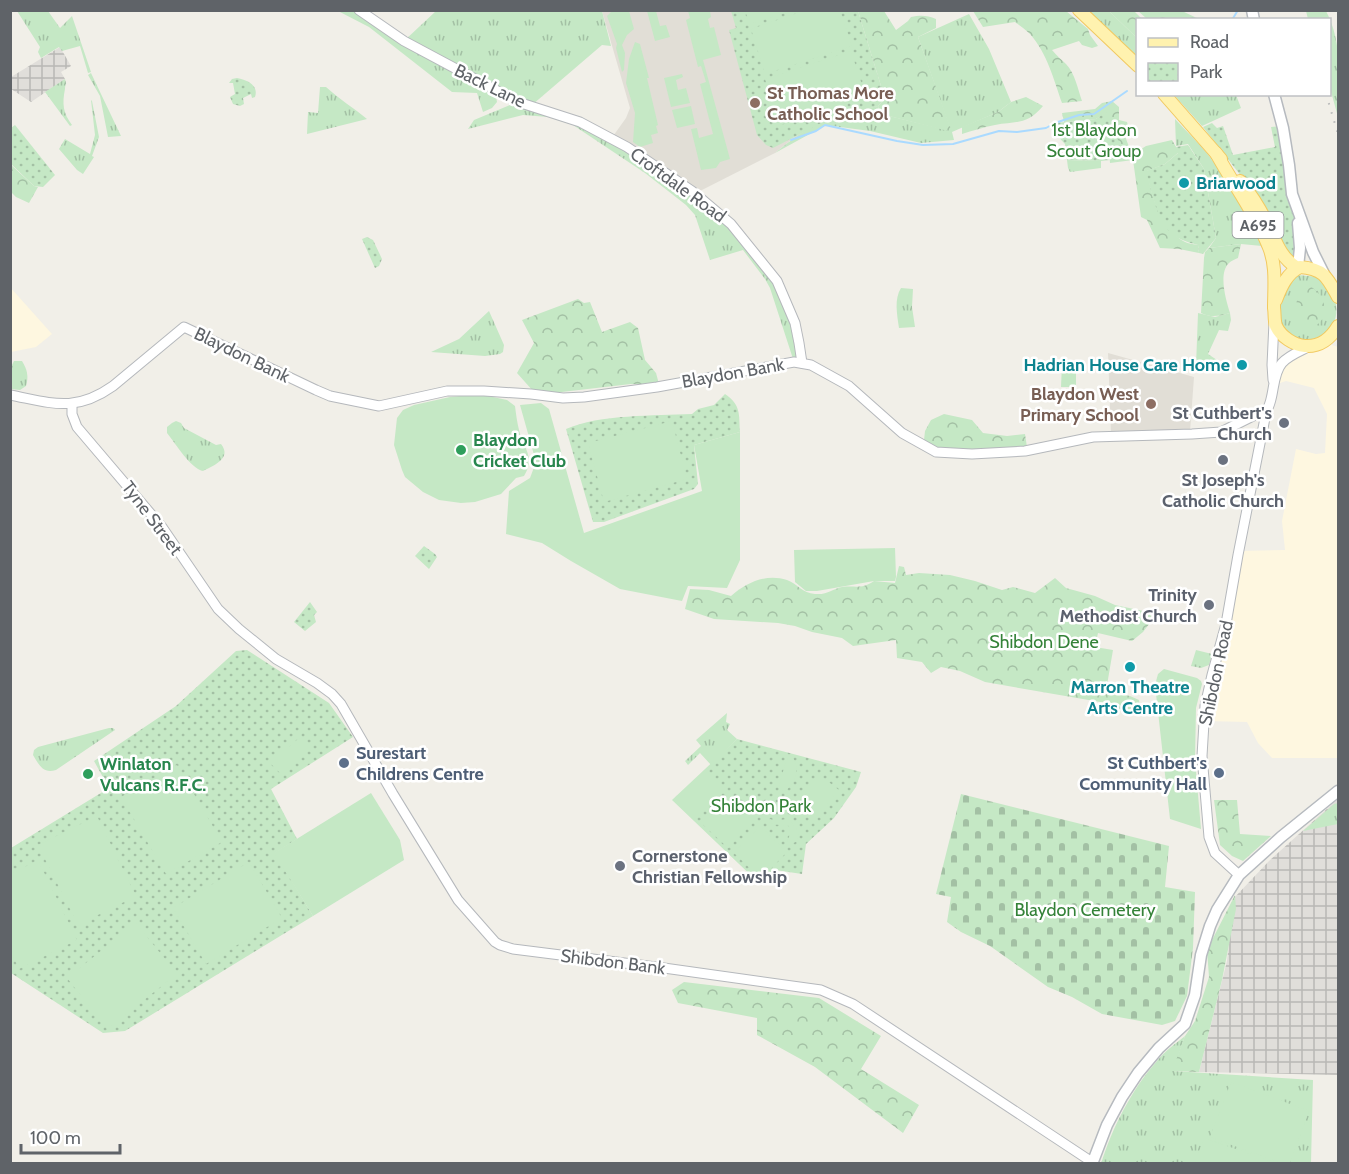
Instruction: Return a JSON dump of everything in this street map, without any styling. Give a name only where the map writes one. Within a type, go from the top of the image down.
[{"type":"main road","points":[[1079,10],[1136,65]]},
{"type":"main road","name":"A695","points":[[1166,96],[1235,174],[1265,218],[1279,250],[1297,268]]},
{"type":"main road","points":[[1275,96],[1283,128],[1296,208],[1313,252],[1337,294]]},
{"type":"main road","name":"A695","points":[[1216,153],[1268,244],[1274,260],[1274,305]]},
{"type":"main road","points":[[1296,208],[1300,248],[1297,268],[1286,280],[1274,305],[1274,320],[1278,330],[1298,345],[1337,346]]},
{"type":"main road","points":[[1297,268],[1317,270],[1325,276]]},
{"type":"main road","points":[[1316,345],[1333,335],[1338,326]]},
{"type":"main road","points":[[1092,1163],[1107,1125],[1138,1073],[1159,1048],[1185,1024],[1195,995],[1201,955],[1210,926],[1217,909],[1239,875],[1338,790]]},
{"type":"street","name":"Back Lane","points":[[359,10],[404,41],[518,102],[580,122],[611,139]]},
{"type":"street","name":"Croftdale Road","points":[[611,139],[627,147],[692,191],[731,224],[781,288],[795,323],[802,363]]},
{"type":"street","points":[[1274,320],[1272,365],[1274,385]]},
{"type":"street","name":"Blaydon Bank","points":[[72,404],[82,403],[104,392],[184,327],[330,396],[379,406],[447,391],[531,394],[563,399],[584,397],[661,386],[794,362],[802,363],[819,369],[849,386],[902,433],[936,452],[972,454],[1025,452],[1094,437],[1221,432],[1255,415],[1266,413]]},
{"type":"street","points":[[1274,385],[1282,362],[1316,345]]},
{"type":"street","name":"Shibdon Road","points":[[1239,875],[1215,853],[1209,837],[1202,756],[1205,706],[1226,624],[1266,413],[1274,385]]},
{"type":"street","points":[[10,395],[57,404],[72,404]]},
{"type":"street","name":"Tyne Street","points":[[72,404],[74,421],[81,433],[162,527],[218,609],[238,629]]},
{"type":"street","name":"Shibdon Bank","points":[[238,629],[276,659],[325,689],[341,704],[458,900],[490,937],[500,945],[513,950],[821,990],[853,1004],[1092,1163]]},
{"type":"shaded area","name":"St Thomas More Catholic School","points":[[602,11],[858,11],[878,106],[852,112],[791,140],[775,153],[700,191],[697,195],[611,139],[626,118],[630,108]]},
{"type":"shaded area","points":[[60,47],[71,66],[61,72],[65,79],[31,102],[11,89],[11,77]]},
{"type":"shaded area","points":[[10,287],[52,334],[36,347],[11,352]]},
{"type":"shaded area","points":[[1329,344],[1338,347],[1338,758],[1272,758],[1258,743],[1247,722],[1206,721],[1239,551],[1285,550],[1282,521],[1296,449],[1316,454],[1325,453],[1327,414],[1314,388],[1286,381],[1274,385],[1289,357]]},
{"type":"shaded area","name":"Blaydon West Primary School","points":[[1108,353],[1194,377],[1190,432],[1111,434]]},
{"type":"shaded area","points":[[1338,799],[1338,1075],[1199,1072],[1227,961],[1234,898],[1269,861]]},
{"type":"green space","points":[[745,10],[791,11],[750,24]]},
{"type":"green space","points":[[806,10],[840,11],[852,46],[765,74],[751,29]]},
{"type":"green space","points":[[17,11],[48,11],[60,28],[72,16],[91,72],[88,73],[80,46],[62,51],[59,47],[41,58],[38,52],[40,47]]},
{"type":"green space","points":[[338,11],[359,11],[404,41],[436,11],[602,11],[611,46],[602,45],[532,105],[627,147],[727,220],[779,281],[801,353],[794,362],[770,288],[743,250],[710,260],[695,215],[686,205],[645,173],[573,125],[548,117],[523,115],[468,129],[474,120],[517,102],[495,91],[497,102],[492,108],[483,112],[477,93],[452,92],[369,27]]},
{"type":"green space","points":[[612,11],[629,11],[634,29],[627,35],[622,45],[625,53],[622,72],[617,44],[607,16]]},
{"type":"green space","points":[[647,11],[656,11],[660,26],[666,25],[670,37],[655,41]]},
{"type":"green space","points":[[688,11],[710,11],[711,17],[708,19],[710,28],[714,27],[721,55],[703,60],[730,159],[720,162],[716,168],[701,170],[691,129],[697,128],[699,138],[713,134],[700,84],[706,82],[701,66],[698,67],[686,20],[690,18]]},
{"type":"green space","points":[[731,11],[858,11],[885,99],[878,106],[827,120],[773,148],[766,145],[757,135],[729,30],[736,28]]},
{"type":"green space","points":[[858,11],[884,11],[896,30],[911,17],[924,16],[936,19],[936,28],[918,37],[952,132],[881,114],[878,106],[885,99]]},
{"type":"green space","points":[[973,11],[1066,11],[1088,29],[1098,46],[1092,48],[1082,45],[1079,41],[1052,50],[1072,72],[1082,101],[1062,103],[1045,58],[1036,41],[1027,31],[1015,22],[983,27]]},
{"type":"green space","points":[[1086,11],[1109,11],[1136,37],[1136,59]]},
{"type":"green space","points":[[1109,11],[1134,11],[1141,18],[1136,18],[1136,37]]},
{"type":"green space","points":[[1138,11],[1182,11],[1197,18],[1146,18]]},
{"type":"green space","points":[[1306,11],[1326,11],[1329,18],[1308,18]]},
{"type":"green space","points":[[969,14],[989,49],[1011,102],[998,112],[952,132],[954,140],[921,143],[870,131],[825,125],[775,153],[806,130],[827,119],[878,106],[881,114],[951,131],[918,37]]},
{"type":"green space","points":[[1331,23],[1339,62],[1338,117],[1331,92]]},
{"type":"green space","points":[[635,42],[640,44],[658,125],[656,126],[658,133],[651,135],[653,143],[640,147],[633,142],[635,113],[626,83],[629,59]]},
{"type":"green space","points":[[851,51],[866,97],[780,125],[765,79]]},
{"type":"green space","points":[[91,73],[121,136],[108,137],[100,96],[88,75]]},
{"type":"green space","points":[[682,74],[683,77],[676,80],[678,90],[686,88],[690,103],[671,107],[664,78]]},
{"type":"green space","points":[[237,78],[254,86],[256,93],[255,97],[252,98],[251,94],[243,98],[244,104],[240,106],[233,104],[230,97],[235,94],[233,83],[229,83],[232,79]]},
{"type":"green space","points":[[65,79],[64,104],[65,112],[72,125],[70,126],[45,92]]},
{"type":"green space","points":[[320,87],[326,87],[367,119],[307,134],[308,112],[318,113]]},
{"type":"green space","points":[[1175,96],[1236,96],[1241,108],[1202,126]]},
{"type":"green space","points":[[1026,97],[1043,106],[1027,119],[962,134],[962,127],[998,112],[1011,102]]},
{"type":"green space","points":[[91,100],[99,137],[92,156],[94,157],[83,174],[59,149],[65,139],[90,154],[95,135]]},
{"type":"green space","points":[[1112,101],[1119,107],[1119,120],[1127,122],[1129,129],[1125,136],[1132,155],[1146,146],[1172,140],[1179,152],[1165,164],[1147,171],[1154,199],[1166,225],[1182,240],[1198,245],[1199,253],[1160,248],[1147,220],[1141,217],[1133,160],[1110,163],[1106,113],[1096,119],[1064,122],[1062,113],[1095,109],[1102,103]]},
{"type":"green space","points":[[691,106],[695,124],[677,128],[672,110]]},
{"type":"green space","name":"1st Blaydon Scout Group","points":[[1106,112],[1121,147],[1110,154],[1110,160],[1067,160],[1065,144],[1050,128],[1055,123],[1096,119]]},
{"type":"green space","points":[[1175,119],[1217,167],[1238,200],[1262,246],[1241,244],[1209,248],[1216,238],[1204,169],[1188,144],[1176,146]]},
{"type":"green space","points":[[1212,123],[1217,128],[1223,126],[1233,155],[1275,147],[1271,127],[1282,126],[1296,210],[1297,268],[1286,262],[1259,199],[1203,127]]},
{"type":"green space","points":[[15,125],[55,175],[43,187],[34,186],[11,164],[11,128]]},
{"type":"green space","points":[[1188,145],[1204,169],[1216,238],[1203,254],[1199,253],[1198,245],[1178,238],[1164,225],[1154,202],[1146,171],[1165,164],[1178,153],[1176,147]]},
{"type":"green space","points":[[1067,160],[1101,161],[1101,168],[1070,172]]},
{"type":"green space","points":[[10,164],[38,187],[29,203],[11,192]]},
{"type":"green space","points":[[367,237],[373,240],[382,259],[379,266],[375,268],[362,239]]},
{"type":"green space","points":[[1241,244],[1238,258],[1229,263],[1224,273],[1224,287],[1230,313],[1208,316],[1201,313],[1205,252],[1209,248]]},
{"type":"green space","points":[[1298,275],[1319,277],[1335,300],[1336,315],[1332,326],[1323,335],[1312,339],[1301,340],[1291,336],[1283,329],[1280,316],[1280,305],[1286,288],[1290,281]]},
{"type":"green space","points":[[1307,285],[1317,291],[1325,307],[1323,318],[1315,326],[1305,324],[1298,314],[1298,296]]},
{"type":"green space","points":[[901,288],[913,289],[912,307],[915,327],[899,328],[897,302]]},
{"type":"green space","points":[[578,299],[584,303],[590,302],[602,332],[630,322],[638,328],[645,360],[656,373],[659,384],[631,384],[553,393],[533,391],[517,373],[534,343],[522,320]]},
{"type":"green space","points":[[489,311],[504,345],[503,352],[485,356],[431,352],[459,339]]},
{"type":"green space","points":[[1198,313],[1215,317],[1230,313],[1228,331],[1219,330],[1208,354],[1217,360],[1214,366],[1196,366]]},
{"type":"green space","points":[[14,361],[22,361],[27,373],[26,386],[20,390],[11,389],[11,367]]},
{"type":"green space","points":[[1062,364],[1076,366],[1076,387],[1061,387]]},
{"type":"green space","name":"Blaydon Cricket Club","points":[[479,394],[507,400],[515,406],[519,430],[529,458],[527,469],[524,476],[516,478],[501,494],[475,502],[439,500],[423,492],[405,477],[394,445],[397,418],[403,410],[414,405],[450,397]]},
{"type":"green space","points":[[725,394],[737,406],[740,432],[694,445],[698,484],[694,489],[604,522],[593,522],[566,429],[611,418],[692,414],[698,409],[714,405]]},
{"type":"green space","points":[[541,403],[549,409],[584,533],[702,491],[694,445],[740,432],[740,560],[727,588],[688,586],[682,601],[620,589],[542,543],[506,534],[509,491],[530,478],[536,462],[520,405]]},
{"type":"green space","points":[[944,414],[972,420],[983,433],[1007,436],[1025,434],[1027,447],[984,450],[936,447],[924,440],[925,431],[931,420]]},
{"type":"green space","points":[[176,421],[184,428],[216,445],[221,444],[225,453],[221,460],[203,471],[193,465],[167,433],[167,427]]},
{"type":"green space","points":[[672,421],[687,479],[604,502],[588,443]]},
{"type":"green space","points":[[424,546],[437,557],[429,569],[415,556]]},
{"type":"green space","points":[[895,548],[895,581],[874,581],[817,591],[806,591],[795,582],[794,550]]},
{"type":"green space","name":"Shibdon Dene","points":[[899,566],[904,567],[906,575],[919,573],[950,575],[1002,590],[1013,587],[1035,593],[1055,578],[1066,588],[1095,596],[1115,605],[1148,612],[1153,619],[1132,641],[1098,633],[1095,647],[1113,650],[1106,691],[1139,700],[1140,708],[1123,710],[1106,703],[985,682],[960,671],[941,667],[931,673],[922,662],[897,658],[896,640],[853,646],[842,638],[795,626],[714,619],[685,609],[690,589],[709,590],[731,596],[757,580],[779,578],[807,592],[819,594],[842,587],[858,587],[874,581],[895,583]]},
{"type":"green space","points":[[310,602],[317,612],[314,615],[316,622],[305,631],[294,622]]},
{"type":"green space","points":[[247,650],[329,703],[353,737],[271,789],[297,839],[275,853],[313,916],[125,1031],[103,1033],[11,973],[11,848],[109,788],[94,761],[176,706],[236,651]]},
{"type":"green space","points":[[1196,650],[1212,654],[1209,665],[1201,668],[1191,666]]},
{"type":"green space","points":[[1164,669],[1197,678],[1202,684],[1196,708],[1195,760],[1201,829],[1170,819],[1155,685],[1158,674]]},
{"type":"green space","points":[[727,713],[726,722],[730,724],[727,730],[737,739],[711,765],[700,753],[688,765],[685,761],[701,746],[696,740]]},
{"type":"green space","points":[[109,728],[115,730],[56,770],[45,770],[33,755],[34,750],[38,747]]},
{"type":"green space","points":[[299,738],[308,748],[280,773],[270,763]]},
{"type":"green space","name":"Shibdon Park","points":[[737,739],[861,772],[856,787],[834,818],[806,844],[802,874],[775,870],[761,885],[672,800]]},
{"type":"green space","points":[[793,758],[796,771],[791,784],[785,791],[779,787],[786,760]]},
{"type":"green space","points":[[177,765],[222,842],[166,874],[121,797]]},
{"type":"green space","points":[[705,772],[721,788],[694,817],[678,801]]},
{"type":"green space","points":[[821,776],[839,790],[815,818],[798,803]]},
{"type":"green space","points":[[371,793],[400,840],[404,860],[313,916],[274,853]]},
{"type":"green space","name":"Blaydon Cemetery","points":[[961,794],[1169,846],[1165,887],[1195,892],[1193,948],[1187,996],[1175,1021],[1162,1025],[1102,1014],[1048,987],[990,946],[961,932],[947,922],[951,897],[936,894]]},
{"type":"green space","points":[[727,796],[754,821],[728,848],[701,823]]},
{"type":"green space","points":[[1214,800],[1237,800],[1240,834],[1271,836],[1243,861],[1232,856],[1220,845]]},
{"type":"green space","points":[[1338,803],[1338,824],[1303,831],[1334,804]]},
{"type":"green space","points":[[97,816],[136,896],[78,925],[38,845]]},
{"type":"green space","points":[[770,819],[790,820],[799,833],[797,841],[789,844],[787,842],[790,834],[789,826],[773,824],[768,821]]},
{"type":"green space","points":[[760,826],[787,852],[761,879],[734,853]]},
{"type":"green space","points":[[38,860],[77,940],[19,969],[11,952],[11,874]]},
{"type":"green space","points":[[249,862],[282,918],[206,964],[173,908]]},
{"type":"green space","points":[[1235,895],[1236,909],[1222,980],[1199,1072],[1172,1071],[1185,1036],[1195,1021],[1209,977],[1207,950]]},
{"type":"green space","points":[[136,923],[177,974],[107,1029],[67,978]]},
{"type":"green space","points":[[684,982],[819,998],[881,1036],[861,1069],[919,1105],[903,1133],[815,1067],[757,1035],[757,1018],[678,1003],[672,990]]},
{"type":"green space","points":[[1185,1036],[1173,1071],[1313,1080],[1311,1163],[1101,1164],[1117,1123],[1131,1096],[1160,1057]]},
{"type":"green space","points":[[1231,1082],[1309,1111],[1290,1163],[1281,1163],[1210,1137]]},
{"type":"green space","points":[[1204,1138],[1276,1163],[1195,1163]]},
{"type":"waterway","points":[[1233,18],[1238,10]]},
{"type":"waterway","points":[[791,140],[816,131],[825,125],[923,145],[953,144],[999,131],[1017,132],[1046,128],[1079,115],[1094,114],[1127,91]]},
{"type":"railway","points":[[1305,10],[1307,18]]},
{"type":"railway","points":[[1327,96],[1338,134]]},
{"type":"place","name":"St Thomas More Catholic School","points":[[755,103]]},
{"type":"place","name":"Briarwood","points":[[1184,183]]},
{"type":"place","name":"Hadrian House Care Home","points":[[1242,365]]},
{"type":"place","name":"Blaydon West Primary School","points":[[1151,404]]},
{"type":"place","name":"St Cuthbert's Church","points":[[1284,423]]},
{"type":"place","name":"Blaydon Cricket Club","points":[[461,450]]},
{"type":"place","name":"St Joseph's Catholic Church","points":[[1223,460]]},
{"type":"place","name":"Trinity Methodist Church","points":[[1209,605]]},
{"type":"place","name":"Marron Theatre Arts Centre","points":[[1130,667]]},
{"type":"place","name":"Surestart Childrens Centre","points":[[344,763]]},
{"type":"place","name":"St Cuthbert's Community Hall","points":[[1219,773]]},
{"type":"place","name":"Winlaton Vulcans R.F.C.","points":[[88,774]]},
{"type":"place","name":"Cornerstone Christian Fellowship","points":[[620,866]]}]
